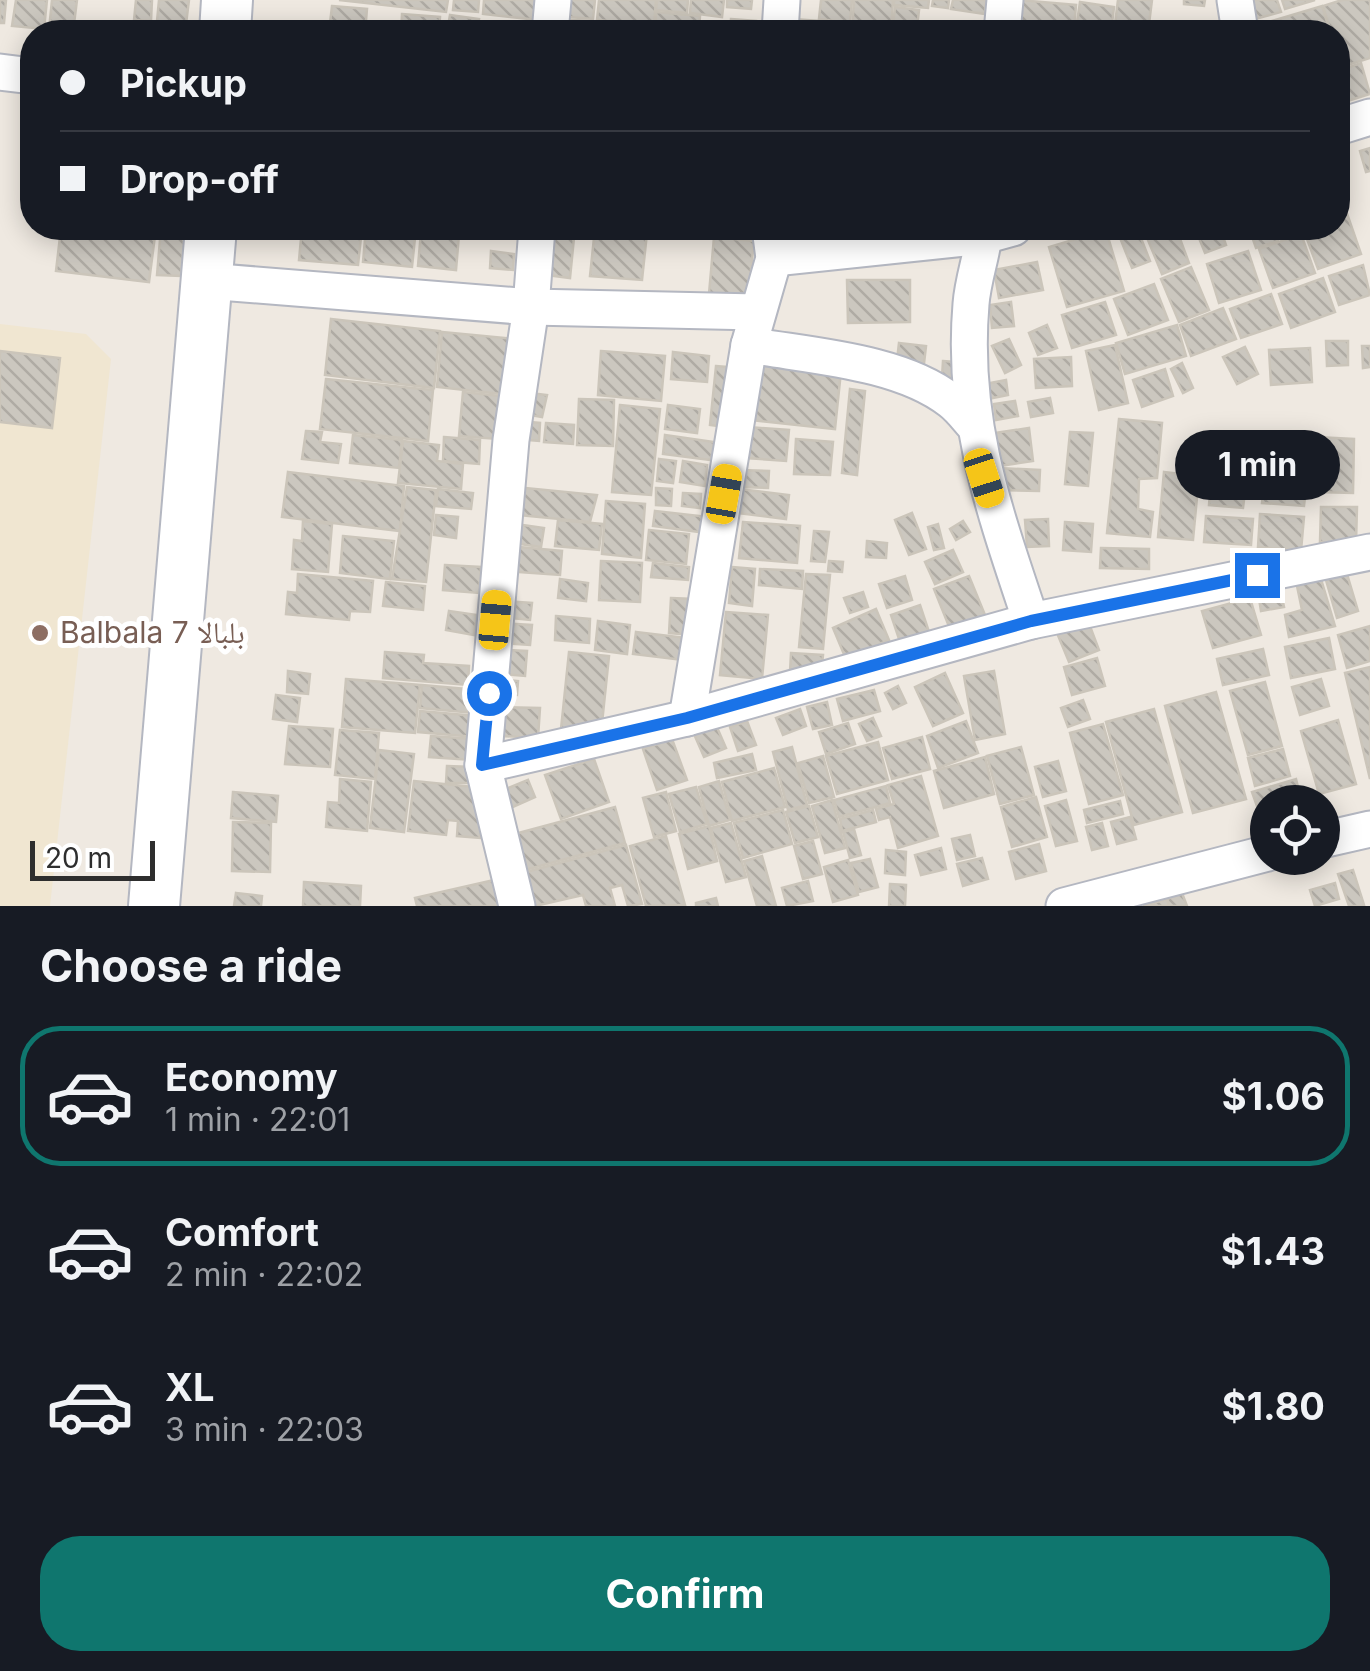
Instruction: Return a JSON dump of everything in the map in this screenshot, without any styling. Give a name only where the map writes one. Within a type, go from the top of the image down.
[{"type":"main road","points":[[154,906],[210,240]]},
{"type":"street","points":[[517,906],[482,765],[510,440],[532,307],[536,240]]},
{"type":"street","points":[[687,718],[753,328],[772,243],[823,240]]},
{"type":"street","points":[[991,240],[971,302],[973,424],[984,478],[1031,621]]},
{"type":"street","points":[[207,280],[753,328],[912,380],[951,400],[973,424]]},
{"type":"street","points":[[482,765],[687,718],[1031,621],[1370,552]]},
{"type":"street","points":[[1340,836],[1370,829]]},
{"type":"street","points":[[1064,906],[1250,858]]},
{"type":"shaded area","name":"Balbala 7 بلبالا","points":[[0,324],[86,334],[111,359],[50,906],[0,906]]},
{"type":"building","points":[[0,0],[6,0],[4,23],[0,23]]},
{"type":"building","points":[[16,0],[47,0],[45,20],[20,20],[20,27],[12,26]]},
{"type":"building","points":[[52,0],[77,0],[74,20],[50,20]]},
{"type":"building","points":[[136,0],[152,0],[151,20],[134,20]]},
{"type":"building","points":[[159,0],[189,0],[186,20],[157,20]]},
{"type":"building","points":[[339,0],[448,0],[446,12]]},
{"type":"building","points":[[454,0],[479,0],[478,12],[453,10]]},
{"type":"building","points":[[484,0],[541,0],[539,20],[483,14]]},
{"type":"building","points":[[558,0],[595,0],[593,19],[556,16]]},
{"type":"building","points":[[599,0],[656,0],[654,20],[597,20]]},
{"type":"building","points":[[657,0],[688,0],[687,13],[656,10]]},
{"type":"building","points":[[691,0],[724,0],[722,17],[690,13]]},
{"type":"building","points":[[727,0],[752,0],[751,9],[727,7]]},
{"type":"building","points":[[821,0],[852,0],[850,20],[819,19]]},
{"type":"building","points":[[854,0],[893,0],[892,20],[853,20]]},
{"type":"building","points":[[894,0],[929,0],[928,8],[894,5]]},
{"type":"building","points":[[933,0],[949,0],[948,8],[932,6]]},
{"type":"building","points":[[953,0],[986,0],[985,14],[951,9]]},
{"type":"building","points":[[1019,0],[1076,5],[1075,20],[1017,20]]},
{"type":"building","points":[[1118,0],[1152,0],[1150,20],[1116,20]]},
{"type":"building","points":[[1184,0],[1205,0],[1204,6],[1184,4]]},
{"type":"building","points":[[1250,0],[1277,0],[1281,12],[1255,19]]},
{"type":"building","points":[[1282,0],[1315,0],[1285,9]]},
{"type":"building","points":[[1342,0],[1370,0],[1370,58],[1350,64],[1350,20],[1327,20],[1323,6]]},
{"type":"building","points":[[1080,2],[1114,7],[1112,20],[1077,20]]},
{"type":"building","points":[[332,6],[367,9],[366,20],[330,20]]},
{"type":"building","points":[[1322,6],[1326,20],[1275,20]]},
{"type":"building","points":[[895,7],[919,10],[918,20],[894,20]]},
{"type":"building","points":[[656,12],[700,16],[700,20],[656,20]]},
{"type":"building","points":[[402,14],[440,17],[440,20],[402,20]]},
{"type":"building","points":[[450,15],[479,19],[479,20],[449,20]]},
{"type":"building","points":[[1361,63],[1370,94],[1350,100],[1350,67]]},
{"type":"building","points":[[1370,148],[1370,171],[1366,172],[1360,151]]},
{"type":"building","points":[[1350,222],[1361,254],[1318,269],[1307,240],[1350,240]]},
{"type":"building","points":[[60,240],[154,240],[149,282],[56,271]]},
{"type":"building","points":[[160,240],[184,240],[181,276],[157,275]]},
{"type":"building","points":[[301,240],[361,240],[358,265],[299,260]]},
{"type":"building","points":[[365,240],[415,240],[412,267],[363,262]]},
{"type":"building","points":[[420,240],[459,240],[456,270],[418,266]]},
{"type":"building","points":[[541,240],[574,240],[570,278],[538,274]]},
{"type":"building","points":[[594,240],[646,240],[642,280],[590,276]]},
{"type":"building","points":[[714,240],[754,241],[748,298],[709,294]]},
{"type":"building","points":[[1072,240],[1109,240],[1124,291],[1067,307],[1049,247]]},
{"type":"building","points":[[1121,240],[1142,240],[1150,261],[1132,268]]},
{"type":"building","points":[[1148,240],[1180,240],[1189,263],[1162,274]]},
{"type":"building","points":[[1200,240],[1224,240],[1226,245],[1205,253]]},
{"type":"building","points":[[1253,240],[1278,241],[1256,248]]},
{"type":"building","points":[[1284,240],[1303,240],[1315,273],[1273,288],[1259,249]]},
{"type":"building","points":[[491,251],[514,254],[513,270],[490,268]]},
{"type":"building","points":[[1248,251],[1261,290],[1219,303],[1207,264]]},
{"type":"building","points":[[1037,262],[1043,290],[999,298],[994,270]]},
{"type":"building","points":[[1363,265],[1370,295],[1339,305],[1329,276]]},
{"type":"building","points":[[1191,267],[1209,310],[1179,322],[1161,279]]},
{"type":"building","points":[[1323,278],[1335,312],[1291,328],[1279,294]]},
{"type":"building","points":[[847,280],[910,280],[910,322],[848,323]]},
{"type":"building","points":[[1154,284],[1168,320],[1128,335],[1114,299]]},
{"type":"building","points":[[1271,294],[1282,324],[1241,338],[1230,309]]},
{"type":"building","points":[[1011,302],[1014,326],[992,328],[990,305]]},
{"type":"building","points":[[1105,302],[1116,335],[1072,348],[1062,315]]},
{"type":"building","points":[[1223,308],[1236,339],[1191,356],[1180,325]]},
{"type":"building","points":[[331,319],[440,331],[434,388],[325,375]]},
{"type":"building","points":[[1047,325],[1057,348],[1038,355],[1029,333]]},
{"type":"building","points":[[1177,325],[1186,356],[1125,374],[1116,343]]},
{"type":"building","points":[[442,332],[516,339],[510,395],[437,387]]},
{"type":"building","points":[[1009,339],[1021,365],[1005,373],[992,346]]},
{"type":"building","points":[[1326,341],[1348,341],[1348,365],[1327,366]]},
{"type":"building","points":[[899,343],[926,346],[923,372],[896,369]]},
{"type":"building","points":[[1115,345],[1128,403],[1099,410],[1086,351]]},
{"type":"building","points":[[1362,346],[1370,346],[1370,367],[1363,368]]},
{"type":"building","points":[[1245,347],[1258,374],[1237,384],[1223,357]]},
{"type":"building","points":[[1310,348],[1312,382],[1271,385],[1269,350]]},
{"type":"building","points":[[0,351],[60,358],[52,428],[0,422]]},
{"type":"building","points":[[601,351],[665,356],[661,401],[598,395]]},
{"type":"building","points":[[673,352],[709,356],[707,382],[671,379]]},
{"type":"building","points":[[1071,357],[1072,386],[1036,388],[1034,359]]},
{"type":"building","points":[[756,361],[841,371],[835,429],[750,420]]},
{"type":"building","points":[[943,361],[968,363],[967,379],[942,377]]},
{"type":"building","points":[[1182,363],[1193,388],[1183,393],[1171,369]]},
{"type":"building","points":[[716,366],[738,368],[733,428],[710,425]]},
{"type":"building","points":[[1165,369],[1173,396],[1142,407],[1133,380]]},
{"type":"building","points":[[326,379],[433,390],[428,441],[320,429]]},
{"type":"building","points":[[1006,380],[1008,395],[988,399],[985,384]]},
{"type":"building","points":[[850,389],[865,391],[857,475],[842,473]]},
{"type":"building","points":[[463,392],[501,396],[498,439],[459,436]]},
{"type":"building","points":[[522,392],[547,395],[542,417],[519,413]]},
{"type":"building","points":[[1050,398],[1053,413],[1031,417],[1028,402]]},
{"type":"building","points":[[579,399],[614,400],[613,446],[577,445]]},
{"type":"building","points":[[1015,401],[1018,416],[996,420],[994,404]]},
{"type":"building","points":[[620,405],[660,409],[651,495],[612,492]]},
{"type":"building","points":[[668,405],[700,409],[697,433],[665,429]]},
{"type":"building","points":[[1119,419],[1162,423],[1157,478],[1139,479],[1138,509],[1153,512],[1150,537],[1107,533]]},
{"type":"building","points":[[519,421],[540,423],[539,441],[517,439]]},
{"type":"building","points":[[546,423],[574,425],[573,444],[544,442]]},
{"type":"building","points":[[748,427],[789,430],[786,461],[746,458]]},
{"type":"building","points":[[1029,428],[1033,461],[993,467],[988,434]]},
{"type":"building","points":[[306,431],[322,432],[320,442],[341,444],[338,463],[302,459]]},
{"type":"building","points":[[1070,432],[1093,433],[1088,486],[1065,484]]},
{"type":"building","points":[[353,435],[402,440],[399,468],[350,463]]},
{"type":"building","points":[[665,435],[714,442],[711,460],[663,454]]},
{"type":"building","points":[[1269,436],[1300,440],[1297,469],[1266,465]]},
{"type":"building","points":[[444,437],[480,440],[479,464],[443,461]]},
{"type":"building","points":[[1316,437],[1354,439],[1353,493],[1316,492]]},
{"type":"building","points":[[796,439],[833,442],[830,475],[794,474]]},
{"type":"building","points":[[403,441],[439,445],[437,461],[463,464],[461,489],[398,483]]},
{"type":"building","points":[[659,459],[676,461],[673,483],[657,481]]},
{"type":"building","points":[[683,461],[707,465],[705,486],[680,482]]},
{"type":"building","points":[[999,468],[1040,470],[1039,491],[998,490]]},
{"type":"building","points":[[740,470],[769,471],[768,488],[739,487]]},
{"type":"building","points":[[288,472],[404,486],[400,531],[282,517]]},
{"type":"building","points":[[1164,472],[1199,476],[1193,540],[1158,537]]},
{"type":"building","points":[[1265,474],[1307,479],[1304,506],[1262,503]]},
{"type":"building","points":[[1211,481],[1246,484],[1243,508],[1209,505]]},
{"type":"building","points":[[407,487],[436,490],[426,582],[392,579]]},
{"type":"building","points":[[515,487],[597,495],[590,522],[507,514]]},
{"type":"building","points":[[656,488],[672,489],[671,506],[656,505]]},
{"type":"building","points":[[438,489],[473,493],[471,509],[436,506]]},
{"type":"building","points":[[740,489],[789,495],[786,519],[737,513]]},
{"type":"building","points":[[683,493],[701,494],[700,508],[682,506]]},
{"type":"building","points":[[606,501],[645,504],[641,558],[602,554]]},
{"type":"building","points":[[1321,507],[1357,507],[1356,543],[1320,542]]},
{"type":"building","points":[[655,511],[709,517],[707,533],[653,526]]},
{"type":"building","points":[[912,513],[926,549],[909,555],[895,520]]},
{"type":"building","points":[[1260,514],[1304,517],[1301,551],[1258,547]]},
{"type":"building","points":[[436,515],[458,517],[456,538],[434,535]]},
{"type":"building","points":[[1206,516],[1253,519],[1251,545],[1204,542]]},
{"type":"building","points":[[1048,519],[1049,546],[1027,547],[1025,520]]},
{"type":"building","points":[[558,520],[602,524],[599,550],[555,546]]},
{"type":"building","points":[[303,521],[332,524],[328,572],[292,569],[294,540],[302,541]]},
{"type":"building","points":[[963,521],[970,532],[956,540],[950,529]]},
{"type":"building","points":[[743,522],[800,526],[797,563],[739,558]]},
{"type":"building","points":[[1065,522],[1093,524],[1091,552],[1063,550]]},
{"type":"building","points":[[509,523],[544,528],[541,547],[507,542]]},
{"type":"building","points":[[938,524],[944,548],[934,550],[928,527]]},
{"type":"building","points":[[649,530],[689,534],[686,564],[646,560]]},
{"type":"building","points":[[814,531],[829,532],[825,562],[811,561]]},
{"type":"building","points":[[343,536],[394,541],[390,579],[340,573]]},
{"type":"building","points":[[867,541],[887,543],[886,558],[866,557]]},
{"type":"building","points":[[508,546],[562,551],[560,575],[506,571]]},
{"type":"building","points":[[1101,548],[1149,549],[1149,569],[1100,568]]},
{"type":"building","points":[[953,550],[963,572],[935,584],[925,562]]},
{"type":"building","points":[[601,561],[642,563],[640,602],[599,600]]},
{"type":"building","points":[[829,561],[843,562],[842,572],[828,571]]},
{"type":"building","points":[[653,563],[689,567],[688,580],[651,577]]},
{"type":"building","points":[[445,565],[481,567],[479,593],[443,590]]},
{"type":"building","points":[[732,567],[755,569],[752,606],[729,603]]},
{"type":"building","points":[[760,569],[803,571],[802,589],[759,585]]},
{"type":"building","points":[[298,574],[373,581],[370,612],[350,611],[349,620],[286,614],[288,592],[297,593]]},
{"type":"building","points":[[806,574],[830,575],[823,649],[799,647]]},
{"type":"building","points":[[1347,574],[1358,611],[1337,618],[1326,580]]},
{"type":"building","points":[[905,576],[912,600],[887,608],[879,584]]},
{"type":"building","points":[[969,576],[985,615],[950,629],[934,589]]},
{"type":"building","points":[[560,579],[588,583],[586,601],[558,598]]},
{"type":"building","points":[[1321,579],[1335,626],[1289,637],[1285,615],[1302,610],[1297,586]]},
{"type":"building","points":[[386,582],[425,586],[423,610],[383,606]]},
{"type":"building","points":[[1279,582],[1284,607],[1261,611],[1257,586]]},
{"type":"building","points":[[863,592],[868,607],[850,613],[844,598]]},
{"type":"building","points":[[671,598],[694,599],[692,635],[669,633]]},
{"type":"building","points":[[1250,598],[1261,635],[1213,648],[1202,611]]},
{"type":"building","points":[[503,601],[532,603],[530,620],[501,617]]},
{"type":"building","points":[[920,605],[930,635],[901,645],[891,615]]},
{"type":"building","points":[[876,609],[889,640],[846,659],[833,628]]},
{"type":"building","points":[[449,611],[477,615],[474,635],[446,630]]},
{"type":"building","points":[[726,612],[768,615],[762,679],[720,675]]},
{"type":"building","points":[[556,616],[590,619],[589,643],[555,640]]},
{"type":"building","points":[[598,621],[630,625],[627,654],[595,650]]},
{"type":"building","points":[[1088,621],[1099,650],[1069,662],[1057,633]]},
{"type":"building","points":[[502,623],[532,625],[530,645],[499,643]]},
{"type":"building","points":[[1370,626],[1370,661],[1347,668],[1338,635]]},
{"type":"building","points":[[636,632],[687,638],[684,660],[633,654]]},
{"type":"building","points":[[1329,638],[1335,669],[1291,678],[1285,647]]},
{"type":"building","points":[[493,649],[527,651],[525,676],[491,673]]},
{"type":"building","points":[[1263,649],[1269,675],[1223,685],[1217,659]]},
{"type":"building","points":[[385,652],[424,655],[423,663],[469,666],[468,685],[383,678]]},
{"type":"building","points":[[569,652],[609,656],[601,733],[561,729]]},
{"type":"building","points":[[791,653],[823,655],[821,673],[790,672]]},
{"type":"building","points":[[1097,658],[1105,686],[1072,695],[1064,667]]},
{"type":"building","points":[[1370,667],[1370,779],[1345,673]]},
{"type":"building","points":[[288,671],[310,674],[308,694],[287,692]]},
{"type":"building","points":[[994,671],[1005,734],[975,740],[964,676]]},
{"type":"building","points":[[945,673],[963,713],[933,726],[915,687]]},
{"type":"building","points":[[346,679],[420,685],[415,733],[342,727]]},
{"type":"building","points":[[498,679],[518,681],[517,695],[496,693]]},
{"type":"building","points":[[1321,679],[1329,706],[1300,715],[1292,687]]},
{"type":"building","points":[[1265,682],[1282,746],[1248,755],[1230,691]]},
{"type":"building","points":[[422,685],[477,690],[474,713],[420,708]]},
{"type":"building","points":[[898,686],[906,703],[893,709],[885,693]]},
{"type":"building","points":[[874,690],[880,711],[843,721],[837,699]]},
{"type":"building","points":[[1216,692],[1246,799],[1193,813],[1165,706]]},
{"type":"building","points":[[276,695],[300,698],[297,722],[273,719]]},
{"type":"building","points":[[1083,700],[1090,719],[1068,727],[1061,708]]},
{"type":"building","points":[[827,702],[832,725],[813,729],[807,707]]},
{"type":"building","points":[[503,707],[540,708],[538,738],[502,736]]},
{"type":"building","points":[[800,709],[806,726],[783,735],[776,718]]},
{"type":"building","points":[[1154,709],[1182,812],[1134,825],[1106,722]]},
{"type":"building","points":[[420,711],[476,716],[475,737],[418,732]]},
{"type":"building","points":[[873,718],[881,736],[867,741],[859,724]]},
{"type":"building","points":[[1338,720],[1356,784],[1340,788],[1340,785],[1316,785],[1301,731]]},
{"type":"building","points":[[747,721],[756,745],[738,751],[730,727]]},
{"type":"building","points":[[966,721],[978,753],[938,768],[927,736]]},
{"type":"building","points":[[848,723],[855,744],[826,754],[819,732]]},
{"type":"building","points":[[1103,724],[1123,795],[1089,804],[1070,733]]},
{"type":"building","points":[[716,725],[726,748],[704,757],[694,734]]},
{"type":"building","points":[[289,726],[333,729],[330,767],[285,764]]},
{"type":"building","points":[[340,730],[379,733],[375,779],[335,775]]},
{"type":"building","points":[[431,736],[474,739],[472,760],[429,757]]},
{"type":"building","points":[[922,737],[930,769],[892,779],[883,748]]},
{"type":"building","points":[[672,739],[687,780],[657,790],[643,749]]},
{"type":"building","points":[[878,742],[888,780],[837,794],[826,756]]},
{"type":"building","points":[[792,747],[807,805],[788,810],[773,752]]},
{"type":"building","points":[[1021,747],[1034,795],[1000,804],[987,756]]},
{"type":"building","points":[[1283,749],[1290,776],[1255,785],[1248,758]]},
{"type":"building","points":[[379,750],[414,754],[404,832],[370,828]]},
{"type":"building","points":[[752,754],[756,770],[717,778],[714,763]]},
{"type":"building","points":[[823,756],[834,797],[809,803],[798,763]]},
{"type":"building","points":[[985,757],[994,794],[944,808],[934,771]]},
{"type":"building","points":[[594,759],[609,802],[561,819],[545,775]]},
{"type":"building","points":[[1058,761],[1066,791],[1043,797],[1035,767]]},
{"type":"building","points":[[447,766],[473,767],[472,783],[446,783]]},
{"type":"building","points":[[774,768],[785,807],[732,821],[722,782]]},
{"type":"building","points":[[921,776],[938,836],[898,848],[890,817],[879,820],[876,809],[894,804],[888,785]]},
{"type":"building","points":[[340,779],[371,782],[367,831],[326,827],[328,802],[339,803]]},
{"type":"building","points":[[1296,779],[1298,785],[1276,785]]},
{"type":"building","points":[[528,780],[535,797],[504,811],[496,793]]},
{"type":"building","points":[[414,781],[485,788],[480,838],[457,836],[458,821],[448,820],[446,835],[408,831]]},
{"type":"building","points":[[719,781],[730,820],[709,826],[699,787]]},
{"type":"building","points":[[886,786],[890,803],[839,817],[834,800]]},
{"type":"building","points":[[696,787],[707,824],[680,832],[669,794]]},
{"type":"building","points":[[233,792],[278,796],[276,822],[231,818]]},
{"type":"building","points":[[666,792],[676,831],[654,837],[643,798]]},
{"type":"building","points":[[1036,797],[1047,837],[1012,847],[1001,807]]},
{"type":"building","points":[[832,800],[845,848],[825,853],[812,806]]},
{"type":"building","points":[[1066,800],[1077,841],[1056,846],[1045,806]]},
{"type":"building","points":[[1120,801],[1123,814],[1087,823],[1084,810]]},
{"type":"building","points":[[809,806],[818,837],[795,843],[786,812]]},
{"type":"building","points":[[615,807],[625,843],[525,870],[515,834]]},
{"type":"building","points":[[783,810],[792,844],[743,858],[734,823]]},
{"type":"building","points":[[873,810],[876,822],[842,831],[840,819]]},
{"type":"building","points":[[1130,817],[1136,839],[1117,844],[1111,822]]},
{"type":"building","points":[[233,822],[271,823],[270,872],[232,871]]},
{"type":"building","points":[[731,823],[746,877],[726,882],[711,828]]},
{"type":"building","points":[[1102,823],[1108,846],[1092,850],[1086,827]]},
{"type":"building","points":[[709,826],[717,861],[688,869],[679,834]]},
{"type":"building","points":[[854,829],[861,855],[850,858],[843,832]]},
{"type":"building","points":[[970,835],[975,856],[957,860],[952,839]]},
{"type":"building","points":[[666,836],[685,905],[646,906],[630,846]]},
{"type":"building","points":[[813,841],[822,874],[803,879],[794,846]]},
{"type":"building","points":[[1039,844],[1046,871],[1016,879],[1009,852]]},
{"type":"building","points":[[626,845],[642,904],[628,906],[622,885],[610,888],[615,906],[586,906],[583,895],[535,906],[526,872]]},
{"type":"building","points":[[941,848],[946,869],[921,875],[915,855]]},
{"type":"building","points":[[886,850],[906,852],[905,875],[885,873]]},
{"type":"building","points":[[762,856],[776,906],[757,906],[744,861]]},
{"type":"building","points":[[982,858],[988,879],[963,886],[957,864]]},
{"type":"building","points":[[870,859],[878,887],[859,892],[851,863]]},
{"type":"building","points":[[848,860],[858,895],[833,902],[824,867]]},
{"type":"building","points":[[1353,870],[1364,905],[1349,906],[1340,873]]},
{"type":"building","points":[[494,880],[500,906],[417,906],[415,898]]},
{"type":"building","points":[[808,881],[813,901],[787,906],[782,888]]},
{"type":"building","points":[[304,882],[361,886],[360,906],[303,906]]},
{"type":"building","points":[[1335,883],[1339,899],[1315,906],[1310,890]]},
{"type":"building","points":[[890,884],[906,885],[905,906],[889,906]]},
{"type":"building","points":[[236,893],[262,896],[261,906],[234,906]]},
{"type":"building","points":[[1182,893],[1187,906],[1169,906],[1167,899]]},
{"type":"building","points":[[716,898],[718,906],[696,906],[696,903]]},
{"type":"building","points":[[1167,899],[1169,906],[1143,906]]},
{"type":"place","name":"Balbala 7 بلبالا","points":[[40,633]]},
{"type":"route","points":[[489,693],[482,765],[687,718],[1031,621],[1257,575]]}]
